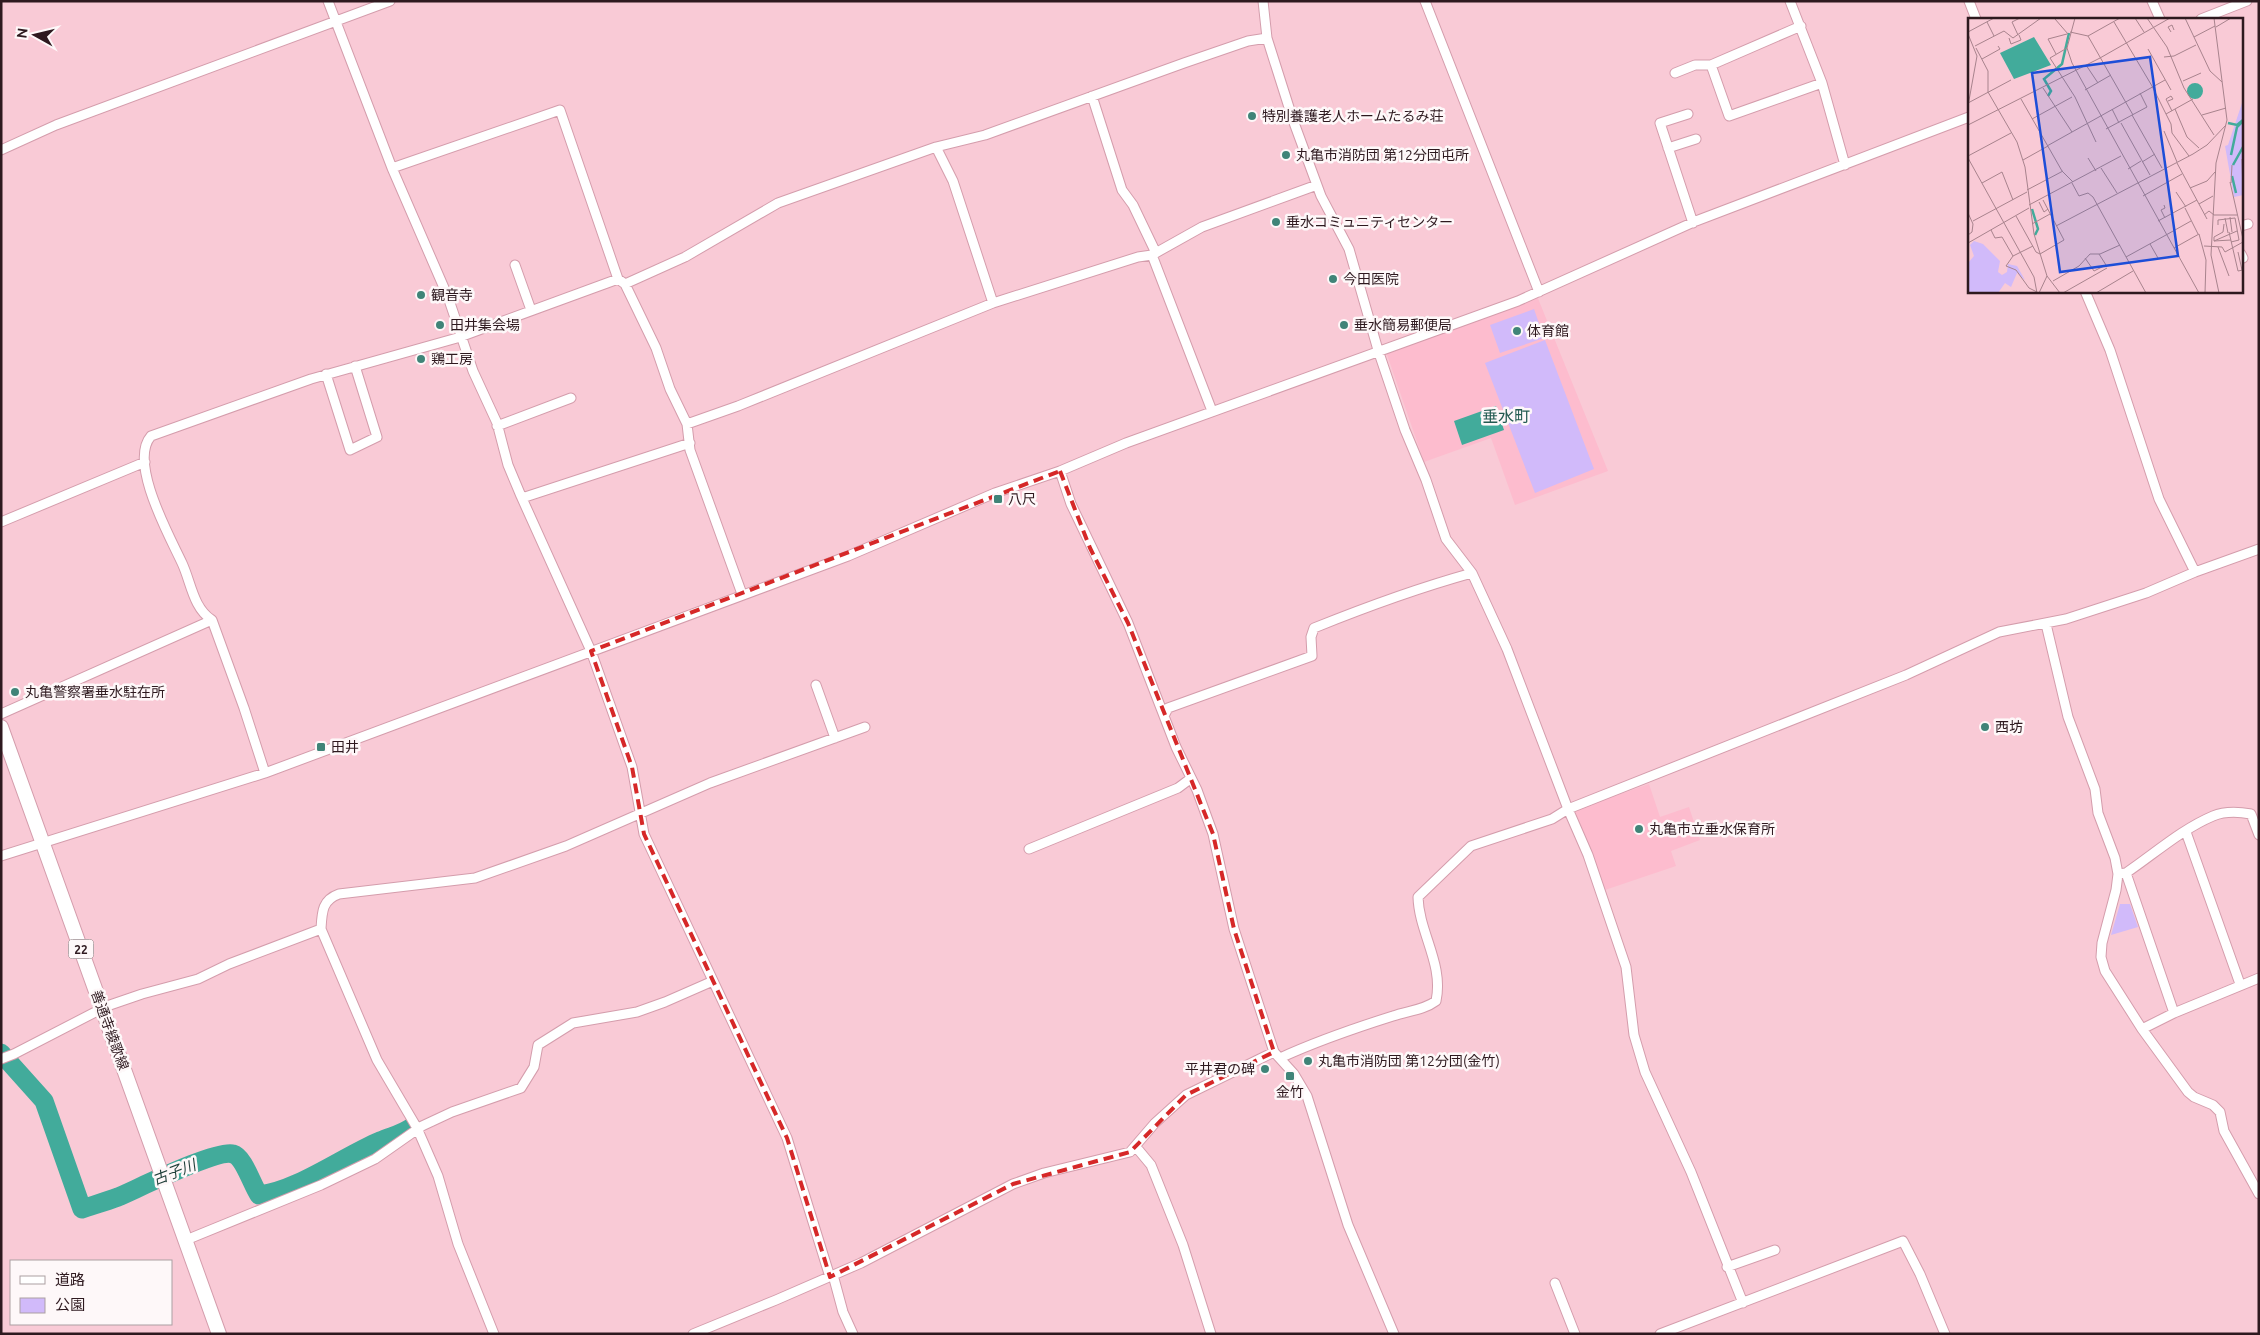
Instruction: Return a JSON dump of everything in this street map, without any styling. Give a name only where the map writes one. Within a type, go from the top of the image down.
[{"type":"main road","name":"善通寺綾歌線","points":[[1,727],[219,1334]]},
{"type":"street","points":[[328,1],[334,21],[392,168],[448,297],[474,371],[498,426],[508,465],[591,651],[632,767],[644,834],[787,1138],[843,1312],[854,1334]]},
{"type":"street","points":[[1,150],[56,125],[390,1]]},
{"type":"street","points":[[1263,1],[1267,38],[1292,120],[1317,185],[1349,249],[1378,350],[1446,538],[1472,573],[1506,649],[1568,809],[1588,855],[1626,967],[1634,1035],[1645,1072],[1691,1172],[1727,1267],[1743,1303]]},
{"type":"street","points":[[1425,1],[1539,292]]},
{"type":"street","points":[[1790,1],[1822,83],[1845,165]]},
{"type":"street","points":[[1969,1],[1976,18]]},
{"type":"street","points":[[2152,1],[2160,18]]},
{"type":"street","points":[[2204,18],[2247,1]]},
{"type":"street","points":[[1675,72],[1695,65],[1711,65],[1801,26]]},
{"type":"street","points":[[264,773],[244,708],[212,620],[205,616],[196,600],[183,565],[156,510],[149,489],[145,462],[147,440],[151,436],[326,374],[462,335],[531,310],[622,282],[685,257],[778,203],[936,147],[985,135],[1248,41],[1267,38]]},
{"type":"street","points":[[1711,65],[1728,116],[1822,83]]},
{"type":"street","points":[[1092,96],[1122,190],[1133,205],[1154,254],[1212,411]]},
{"type":"street","points":[[392,168],[560,110],[622,282],[656,348],[670,389],[687,424],[690,450],[742,594]]},
{"type":"street","points":[[1688,114],[1660,123],[1693,223]]},
{"type":"street","points":[[1,856],[264,773],[848,556],[995,493],[1060,471],[1126,443],[1539,292],[1693,223],[1968,117]]},
{"type":"street","points":[[1668,148],[1696,139]]},
{"type":"street","points":[[936,147],[953,181],[993,303]]},
{"type":"street","points":[[687,424],[738,406],[993,303],[1138,257],[1154,254],[1202,227],[1317,185]]},
{"type":"street","points":[[514,265],[531,310]]},
{"type":"street","points":[[2085,292],[2110,350],[2159,499],[2195,572]]},
{"type":"street","points":[[326,374],[350,450],[377,437],[355,366]]},
{"type":"street","points":[[498,426],[571,398]]},
{"type":"street","points":[[522,498],[690,443]]},
{"type":"street","points":[[1,522],[145,462]]},
{"type":"street","points":[[1060,471],[1071,504],[1090,548],[1128,623],[1164,716],[1196,790],[1213,834],[1234,929],[1277,1055],[1294,1074],[1307,1096],[1348,1225],[1394,1334]]},
{"type":"street","points":[[692,1334],[831,1276],[1013,1184],[1044,1173],[1130,1152],[1155,1123],[1186,1095],[1277,1055],[1394,1015],[1428,1006],[1436,1001],[1439,986],[1438,970],[1418,897],[1471,846],[1552,819],[1568,809],[1906,675],[1999,632],[2066,620],[2146,593],[2195,572],[2259,549]]},
{"type":"street","points":[[1164,716],[1168,708],[1312,656],[1311,638],[1314,628],[1338,617],[1419,588],[1472,573]]},
{"type":"street","points":[[1,714],[212,620]]},
{"type":"street","points":[[2046,624],[2068,717],[2095,789],[2098,814],[2174,1013]]},
{"type":"street","points":[[816,685],[835,738]]},
{"type":"street","points":[[494,1334],[460,1252],[438,1176],[417,1128],[377,1060],[321,929],[322,914],[328,898],[339,894],[475,878],[566,846],[710,783],[865,727]]},
{"type":"street","points":[[1028,848],[1178,788],[1190,779]]},
{"type":"street","points":[[2259,835],[2252,814],[2236,812],[2215,815],[2122,874],[2102,943],[2101,957],[2105,971],[2142,1029],[2188,1092],[2194,1097],[2213,1105],[2220,1112],[2224,1131],[2259,1194]]},
{"type":"street","points":[[2186,832],[2240,984]]},
{"type":"street","points":[[1,1059],[102,1008],[142,994],[198,979],[229,964],[321,929]]},
{"type":"street","points":[[2142,1029],[2240,984],[2259,978]]},
{"type":"street","points":[[186,1240],[321,1185],[376,1159],[417,1128],[452,1112],[521,1088],[534,1067],[538,1045],[574,1023],[637,1012],[713,981]]},
{"type":"street","points":[[1136,1147],[1151,1165],[1183,1245],[1211,1334]]},
{"type":"street","points":[[1660,1334],[1903,1241],[1920,1274],[1945,1334]]},
{"type":"street","points":[[1727,1267],[1775,1250]]},
{"type":"street","points":[[1555,1283],[1575,1334]]},
{"type":"highlighted area","points":[[1060,471],[1090,548],[1128,623],[1213,834],[1234,929],[1274,1052],[1186,1095],[1130,1152],[1013,1184],[830,1277],[787,1138],[644,834],[632,767],[591,651]]},
{"type":"shaded area","points":[[1537,296],[1608,471],[1515,505],[1491,438],[1424,462],[1385,349]]},
{"type":"shaded area","points":[[1496,406],[1504,430],[1462,445],[1454,421]]},
{"type":"shaded area","name":"丸亀市立垂水保育所","points":[[1649,784],[1660,817],[1689,807],[1700,840],[1671,851],[1676,866],[1602,891],[1575,810]]},
{"type":"green space","name":"体育館","points":[[1534,309],[1544,338],[1500,353],[1490,325]]},
{"type":"green space","points":[[1545,340],[1594,469],[1535,493],[1485,363]]},
{"type":"green space","points":[[2120,904],[2130,904],[2138,927],[2111,935]]},
{"type":"waterway","name":"古子川","points":[[1,1053],[44,1101],[82,1209],[118,1197],[195,1163],[224,1154],[233,1154],[241,1160],[259,1195],[274,1192],[304,1180],[366,1147],[400,1134],[412,1127]]},
{"type":"place","name":"特別養護老人ホームたるみ荘","points":[[1252,116]]},
{"type":"place","name":"丸亀市消防団 第12分団屯所","points":[[1286,155]]},
{"type":"place","name":"垂水コミュニティセンター","points":[[1276,222]]},
{"type":"place","name":"今田医院","points":[[1333,279]]},
{"type":"place","name":"観音寺","points":[[421,295]]},
{"type":"place","name":"田井集会場","points":[[440,325]]},
{"type":"place","name":"垂水簡易郵便局","points":[[1344,325]]},
{"type":"place","name":"体育館","points":[[1517,331]]},
{"type":"place","name":"鶏工房","points":[[421,359]]},
{"type":"place","name":"八尺","points":[[998,499]]},
{"type":"place","name":"丸亀警察署垂水駐在所","points":[[15,692]]},
{"type":"place","name":"西坊","points":[[1985,727]]},
{"type":"place","name":"田井","points":[[321,747]]},
{"type":"place","name":"丸亀市立垂水保育所","points":[[1639,829]]},
{"type":"place","name":"丸亀市消防団 第12分団(金竹)","points":[[1308,1061]]},
{"type":"place","name":"平井君の碑","points":[[1265,1069]]},
{"type":"place","name":"金竹","points":[[1290,1076]]},
{"type":"district","name":"垂水町","points":[[1506,416]]}]
